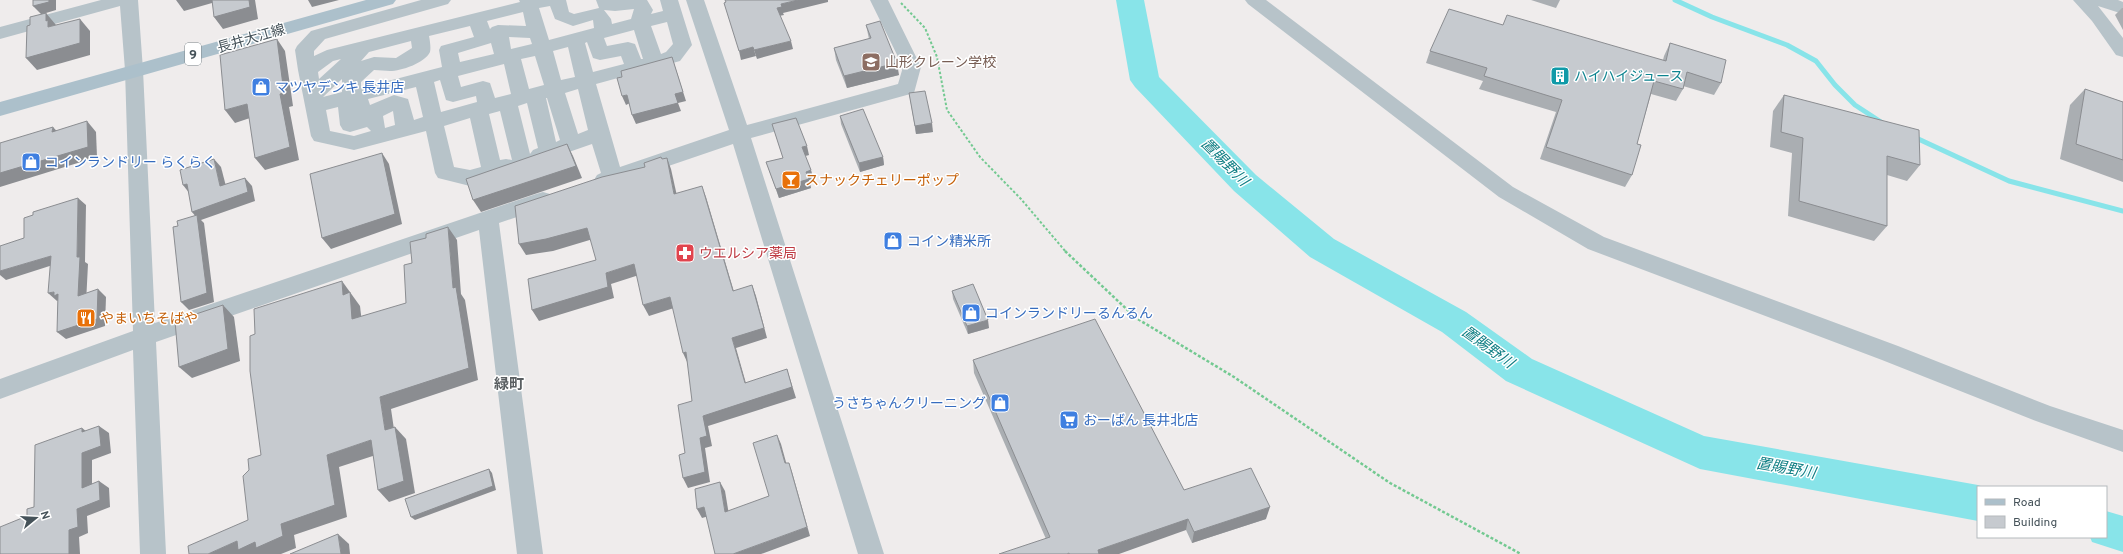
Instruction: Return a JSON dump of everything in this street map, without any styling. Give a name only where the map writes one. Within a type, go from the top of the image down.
[{"type":"main road","name":"長井大江線","points":[[0,109],[134,70],[387,0]]},
{"type":"street","points":[[0,33],[123,0]]},
{"type":"street","points":[[129,0],[134,70],[143,337],[153,554]]},
{"type":"street","points":[[442,0],[318,35],[304,50],[321,136],[354,143],[377,136],[406,129],[433,121],[522,98],[673,57],[683,45],[672,7],[639,23],[575,39],[541,40],[498,31],[522,98],[549,152]]},
{"type":"street","points":[[307,65],[320,48],[508,0]]},
{"type":"street","points":[[307,65],[327,56],[477,18],[529,2],[549,0]]},
{"type":"street","points":[[556,0],[561,15],[573,20],[596,12],[602,19],[599,33],[600,54],[628,48],[635,67]]},
{"type":"street","points":[[605,0],[606,5],[616,7],[628,2],[640,3],[644,10],[639,23],[654,62]]},
{"type":"street","points":[[695,0],[740,134],[871,554]]},
{"type":"street","points":[[584,187],[740,134],[907,88],[912,67],[879,0]]},
{"type":"street","points":[[1254,0],[1506,192],[1596,243],[1831,330],[2044,414],[2123,441]]},
{"type":"street","points":[[2082,0],[2098,17],[2123,51]]},
{"type":"street","points":[[2099,0],[2123,8]]},
{"type":"street","points":[[529,2],[571,145]]},
{"type":"street","points":[[477,18],[484,40],[448,50],[450,72],[454,95],[483,88],[483,108],[492,171]]},
{"type":"street","points":[[377,136],[375,118],[350,125],[352,97],[351,80],[362,67],[376,62],[392,64],[405,62],[421,51],[420,32]]},
{"type":"street","points":[[575,39],[613,177]]},
{"type":"street","points":[[314,101],[352,97],[507,57],[541,40]]},
{"type":"street","points":[[314,101],[368,45]]},
{"type":"street","points":[[424,78],[446,173],[470,178],[600,134]]},
{"type":"street","points":[[352,97],[364,112],[374,112],[394,102],[401,104],[406,129]]},
{"type":"street","points":[[522,98],[522,161]]},
{"type":"street","points":[[0,389],[143,337],[561,194]]},
{"type":"street","points":[[488,219],[530,554]]},
{"type":"path","points":[[898,0],[925,28],[937,57],[947,110],[980,157],[1022,200],[1066,252],[1136,318],[1234,376],[1390,483],[1521,554]]},
{"type":"building","points":[[33,0],[49,0],[49,2],[33,6]]},
{"type":"building","points":[[212,0],[249,0],[250,7],[214,17]]},
{"type":"building","points":[[725,0],[798,0],[781,4],[782,7],[777,8],[791,41],[754,50],[753,47],[739,51],[724,3],[726,2]]},
{"type":"building","points":[[1449,9],[1503,25],[1507,15],[1666,61],[1670,43],[1726,60],[1721,83],[1687,72],[1683,89],[1654,81],[1637,144],[1641,145],[1632,175],[1546,147],[1562,100],[1484,76],[1487,68],[1430,51]]},
{"type":"building","points":[[46,13],[48,27],[80,19],[80,43],[26,58],[27,26],[30,25],[30,17]]},
{"type":"building","points":[[880,21],[897,63],[844,76],[834,48],[871,38],[866,25]]},
{"type":"building","points":[[277,39],[284,93],[280,94],[290,147],[255,158],[247,104],[225,110],[220,55]]},
{"type":"building","points":[[672,57],[683,92],[675,94],[678,103],[632,115],[627,95],[622,96],[617,78],[622,77],[621,71]]},
{"type":"building","points":[[2085,89],[2123,102],[2123,160],[2076,144]]},
{"type":"building","points":[[925,91],[932,123],[915,126],[909,93]]},
{"type":"building","points":[[1784,95],[1919,130],[1920,165],[1887,156],[1887,226],[1799,201],[1803,138],[1781,132]]},
{"type":"building","points":[[863,109],[883,157],[859,163],[840,116]]},
{"type":"building","points":[[796,118],[807,146],[802,147],[811,170],[806,172],[809,179],[776,189],[766,162],[783,158],[772,124]]},
{"type":"building","points":[[87,121],[88,147],[0,173],[0,143],[53,127],[52,132]]},
{"type":"building","points":[[567,144],[576,166],[473,200],[466,179]]},
{"type":"building","points":[[382,153],[395,214],[322,238],[310,174]]},
{"type":"building","points":[[661,157],[662,159],[667,158],[674,194],[702,186],[733,291],[752,285],[764,328],[732,338],[745,383],[787,369],[792,387],[703,416],[707,436],[700,438],[705,472],[683,478],[679,455],[685,453],[678,405],[692,401],[686,352],[683,353],[670,297],[643,305],[634,264],[606,273],[608,287],[532,310],[528,279],[596,260],[587,228],[546,239],[519,244],[515,206],[602,177],[645,167],[644,163]]},
{"type":"building","points":[[214,159],[220,186],[245,178],[248,192],[192,212],[187,184],[183,185],[180,170]]},
{"type":"building","points":[[78,198],[77,257],[80,257],[78,296],[98,289],[97,319],[57,332],[58,294],[54,296],[54,292],[48,293],[51,256],[0,271],[0,246],[24,238],[24,218],[33,215],[33,212]]},
{"type":"building","points":[[197,215],[207,293],[181,302],[173,227],[178,226],[177,221]]},
{"type":"building","points":[[448,227],[453,288],[456,287],[469,368],[380,397],[385,430],[395,427],[404,481],[378,490],[371,440],[327,455],[335,505],[281,524],[283,536],[256,548],[255,542],[238,550],[237,541],[208,554],[189,554],[188,546],[248,520],[243,476],[249,470],[248,459],[261,455],[250,371],[250,336],[255,334],[254,309],[342,281],[343,295],[350,292],[352,319],[406,303],[404,265],[412,263],[410,242],[426,238],[426,234]]},
{"type":"building","name":"コインランドリーるんるん","points":[[973,284],[988,320],[967,326],[952,291]]},
{"type":"building","points":[[223,305],[228,349],[179,367],[175,321]]},
{"type":"building","points":[[1095,319],[1184,490],[1251,468],[1270,507],[1194,532],[1188,519],[1098,550],[1099,554],[999,554],[1050,537],[973,360]]},
{"type":"building","points":[[99,426],[101,446],[82,453],[82,488],[99,481],[100,500],[77,509],[78,527],[69,530],[69,554],[0,554],[0,527],[27,516],[27,509],[34,507],[35,445],[82,428],[82,432]]},
{"type":"building","points":[[777,435],[785,463],[789,463],[807,527],[733,554],[715,554],[704,507],[697,509],[695,489],[720,482],[725,512],[769,496],[753,443]]},
{"type":"building","points":[[489,469],[493,486],[411,517],[405,499]]},
{"type":"building","points":[[338,534],[341,554],[290,554]]},
{"type":"waterway","name":"置賜野川","points":[[1130,0],[1145,80],[1245,183],[1322,248],[1454,322],[1519,370],[1700,452],[1977,503]]},
{"type":"waterway","points":[[1675,0],[1712,17],[1787,45],[1816,61],[1835,85],[1855,105],[1881,122]]},
{"type":"waterway","points":[[1914,137],[2009,181],[2123,211]]},
{"type":"waterway","name":"置賜野川","points":[[2107,529],[2123,534]]},
{"type":"place","name":"山形クレーン学校","points":[[871,62]]},
{"type":"place","name":"ハイハイジュース","points":[[1560,76]]},
{"type":"place","name":"マツヤデンキ 長井店","points":[[261,87]]},
{"type":"place","name":"コインランドリー らくらく","points":[[31,162]]},
{"type":"place","name":"スナックチェリーポップ","points":[[791,180]]},
{"type":"place","name":"コイン精米所","points":[[893,241]]},
{"type":"place","name":"ウエルシア薬局","points":[[685,253]]},
{"type":"place","name":"コインランドリーるんるん","points":[[971,313]]},
{"type":"place","name":"やまいちそばや","points":[[86,318]]},
{"type":"place","name":"うさちゃんクリーニング","points":[[1000,403]]},
{"type":"place","name":"おーばん 長井北店","points":[[1069,420]]},
{"type":"district","name":"緑町","points":[[509,384]]}]
